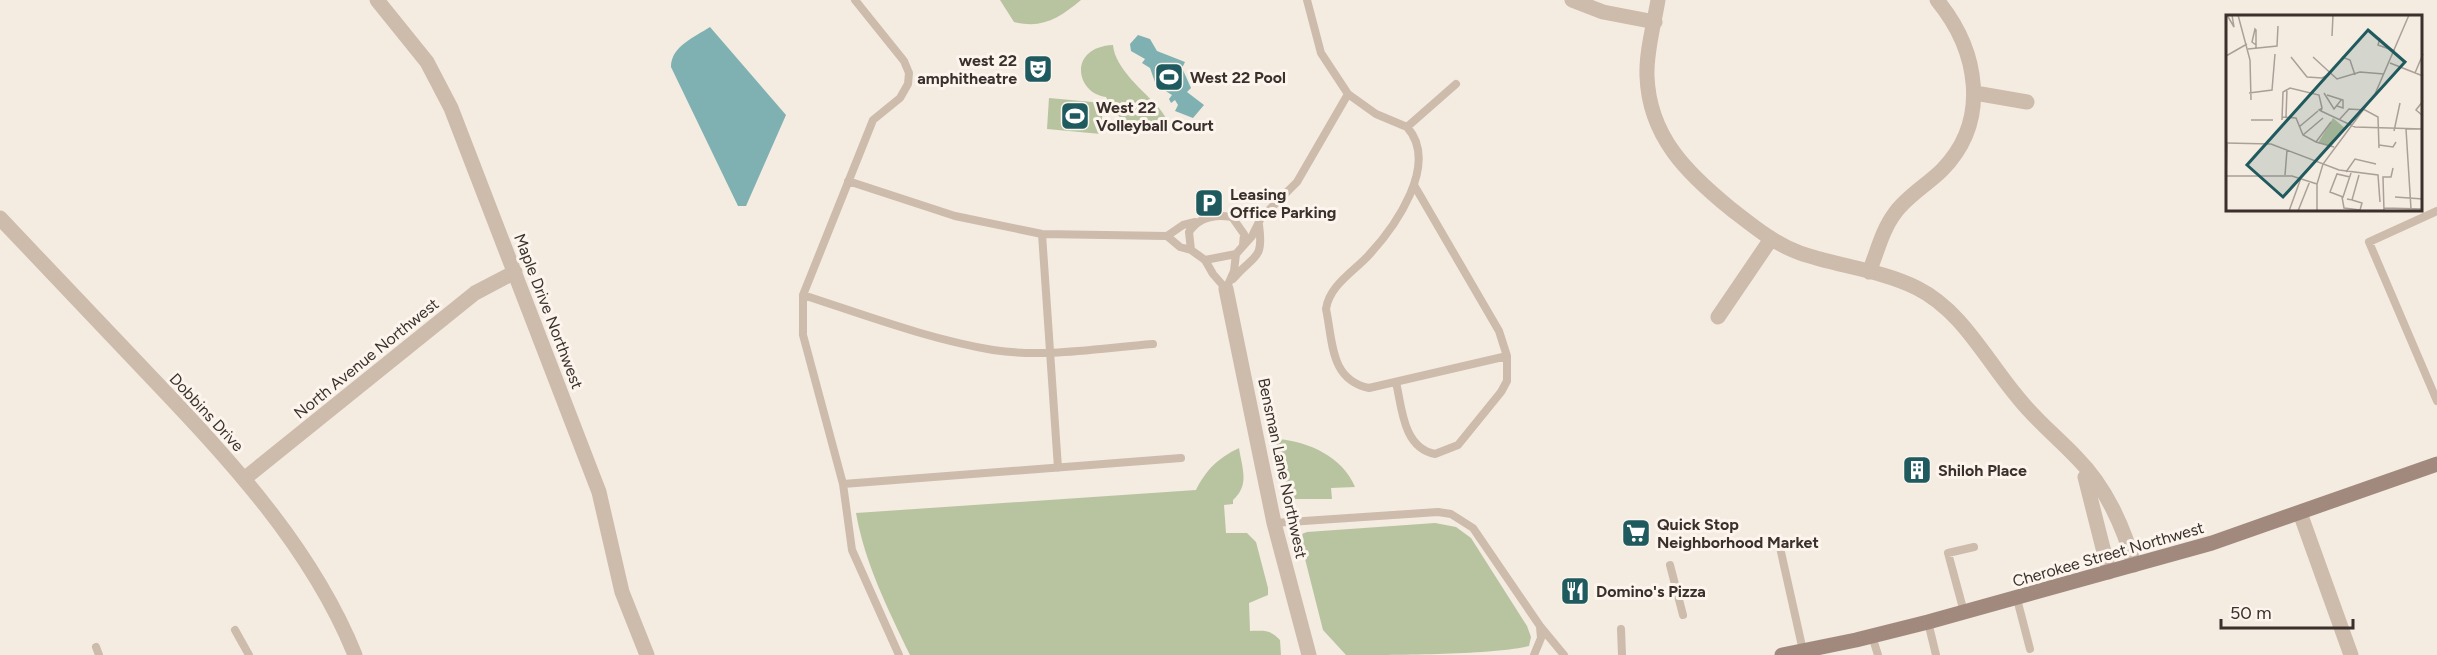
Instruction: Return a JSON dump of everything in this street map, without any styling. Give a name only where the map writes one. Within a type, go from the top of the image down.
[{"type":"main road","name":"Cherokee Street Northwest","points":[[1782,655],[1804,653],[1928,622],[2221,540],[2437,464]]},
{"type":"street","name":"Maple Drive Northwest","points":[[377,0],[427,62],[451,108],[599,492],[622,592],[647,655]]},
{"type":"street","points":[[1572,0],[1603,12],[1654,22]]},
{"type":"street","points":[[1658,0],[1647,75],[1651,103],[1665,139],[1679,161],[1694,178],[1771,240],[1797,252],[1915,287],[1943,304],[1962,323],[2021,402],[2079,460],[2115,514],[2127,539],[2134,565]]},
{"type":"street","points":[[1869,272],[1895,213],[1942,170],[1964,138],[1975,93],[1971,60],[1954,23],[1937,0]]},
{"type":"street","points":[[1975,93],[2026,102]]},
{"type":"street","name":"Dobbins Drive","points":[[0,218],[244,479],[300,553],[343,625],[355,655]]},
{"type":"street","points":[[1718,317],[1771,240]]},
{"type":"street","name":"North Avenue Northwest","points":[[244,479],[475,293],[515,272]]},
{"type":"street","name":"Bensman Lane Northwest","points":[[1228,285],[1274,523],[1309,655]]},
{"type":"street","points":[[2079,460],[2091,495],[2109,572]]},
{"type":"street","points":[[2300,513],[2351,655]]},
{"type":"lane","points":[[855,0],[904,61],[909,73],[908,84],[900,98],[873,120],[803,295],[803,335],[843,484],[852,550],[899,655]]},
{"type":"lane","points":[[1307,0],[1321,52],[1348,94],[1376,114],[1407,127],[1413,134],[1420,152],[1414,185],[1404,205],[1368,255],[1331,293],[1326,309],[1338,367],[1347,380],[1369,388],[1507,356]]},
{"type":"lane","points":[[1407,127],[1456,84]]},
{"type":"lane","points":[[1228,285],[1236,254],[1260,221],[1296,182],[1348,94]]},
{"type":"lane","points":[[848,181],[956,216],[1042,234],[1167,236],[1183,225],[1223,215],[1232,217],[1253,214],[1260,221],[1262,246],[1259,254],[1228,285]]},
{"type":"lane","points":[[1396,382],[1408,433],[1413,441],[1426,452],[1447,452],[1468,435],[1501,392],[1506,381],[1507,356],[1499,331],[1486,305],[1414,185]]},
{"type":"lane","points":[[2437,211],[2369,242],[2437,401]]},
{"type":"lane","points":[[1232,217],[1244,234],[1243,245]]},
{"type":"lane","points":[[1191,250],[1189,232],[1195,222]]},
{"type":"lane","points":[[1042,234],[1058,468]]},
{"type":"lane","points":[[1167,236],[1205,260],[1213,274],[1228,285]]},
{"type":"lane","points":[[1205,260],[1236,254]]},
{"type":"lane","points":[[803,295],[926,334],[994,350],[1049,353],[1153,344]]},
{"type":"lane","points":[[843,484],[1181,458]]},
{"type":"lane","points":[[1274,523],[1438,512],[1451,514],[1473,528],[1540,626],[1564,655]]},
{"type":"lane","points":[[1779,543],[1804,653]]},
{"type":"lane","points":[[1964,612],[1948,553],[1974,547]]},
{"type":"lane","points":[[1670,565],[1683,615]]},
{"type":"lane","points":[[2017,598],[2031,649]]},
{"type":"lane","points":[[1928,622],[1936,655]]},
{"type":"lane","points":[[1534,655],[1541,638],[1540,626]]},
{"type":"lane","points":[[1621,629],[1622,655]]},
{"type":"lane","points":[[235,630],[249,655]]},
{"type":"lane","points":[[1872,636],[1878,655]]},
{"type":"green space","points":[[1000,0],[1081,0],[1058,17],[1042,23],[1024,24],[1014,22]]},
{"type":"green space","points":[[1113,45],[1124,71],[1159,108],[1172,128],[1150,129],[1133,126],[1119,116],[1106,97],[1096,94],[1088,87],[1081,70],[1083,61],[1089,53]]},
{"type":"green space","name":"West 22 Volleyball Court","points":[[1049,98],[1103,103],[1101,134],[1047,129]]},
{"type":"green space","points":[[1279,439],[1313,448],[1334,459],[1350,476],[1355,487],[1331,488],[1332,499],[1295,499],[1287,490],[1276,442]]},
{"type":"green space","points":[[1239,448],[1244,476],[1242,488],[1233,500],[1233,504],[1224,505],[1226,533],[1247,533],[1256,542],[1268,595],[1249,603],[1250,631],[1266,631],[1276,636],[1280,640],[1281,655],[910,655],[871,568],[856,513],[1196,490],[1213,465]]},
{"type":"green space","points":[[1435,523],[1456,527],[1471,538],[1527,626],[1531,637],[1529,646],[1467,653],[1346,655],[1323,630],[1304,555],[1302,534]]},
{"type":"water","points":[[710,27],[786,115],[746,206],[738,206],[671,67],[679,48]]},
{"type":"water","name":"West 22 Pool","points":[[1138,35],[1150,39],[1157,51],[1185,62],[1182,68],[1191,88],[1187,92],[1204,105],[1193,118],[1175,111],[1178,105],[1175,100],[1171,103],[1169,99],[1172,95],[1156,85],[1150,68],[1142,63],[1145,59],[1131,51],[1130,44]]},
{"type":"place","name":"west 22 amphitheatre","points":[[1038,69]]},
{"type":"place","name":"West 22 Pool","points":[[1169,77]]},
{"type":"place","name":"West 22 Volleyball Court","points":[[1075,116]]},
{"type":"place","name":"Leasing Office Parking","points":[[1209,203]]},
{"type":"place","name":"Shiloh Place","points":[[1917,470]]},
{"type":"place","name":"Quick Stop Neighborhood Market","points":[[1636,533]]},
{"type":"place","name":"Domino's Pizza","points":[[1575,591]]}]
